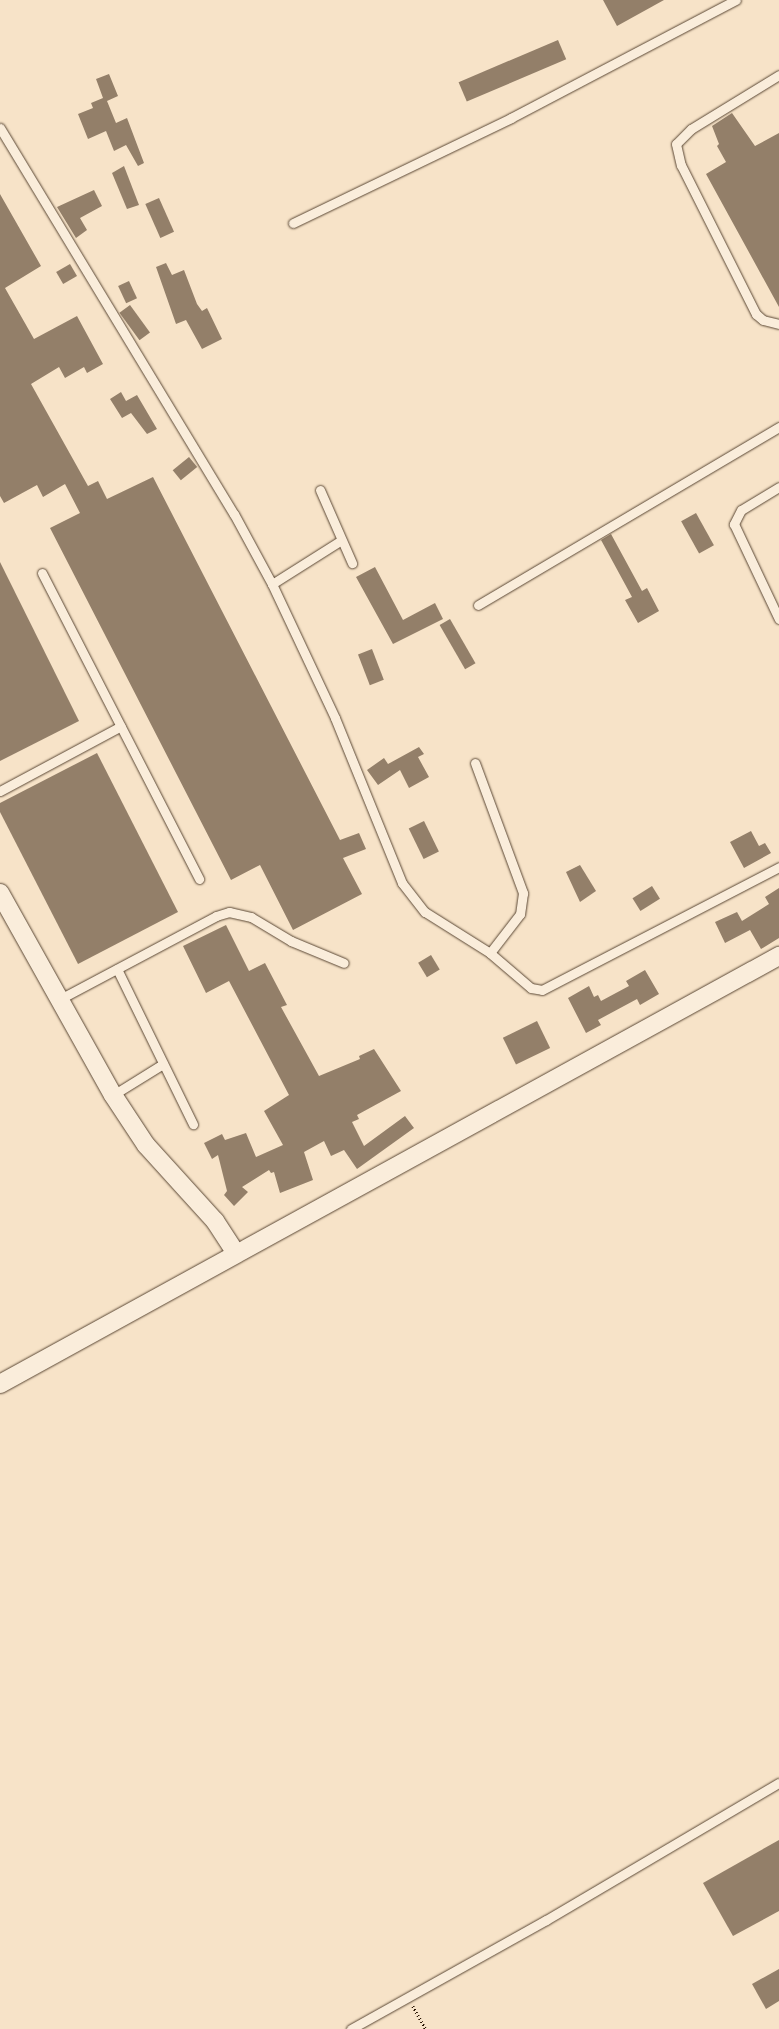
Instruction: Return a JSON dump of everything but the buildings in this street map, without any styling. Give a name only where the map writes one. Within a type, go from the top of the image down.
[{"type":"street","points":[[2,904],[60,1000],[113,1095],[146,1145],[216,1221],[236,1253]]},
{"type":"street","points":[[0,1384],[779,956]]},
{"type":"lane","points":[[293,223],[511,118],[736,0]]},
{"type":"lane","points":[[779,75],[691,129],[676,144],[681,164],[756,314],[763,320],[779,324]]},
{"type":"lane","points":[[0,128],[234,514],[272,584],[335,718],[402,883],[425,912],[490,952],[531,988],[542,990],[779,866]]},
{"type":"lane","points":[[478,605],[779,427]]},
{"type":"lane","points":[[779,487],[741,510],[734,524],[779,619]]},
{"type":"lane","points":[[320,490],[340,541],[352,563]]},
{"type":"lane","points":[[272,584],[340,541]]},
{"type":"lane","points":[[42,573],[199,879]]},
{"type":"lane","points":[[0,791],[121,726]]},
{"type":"lane","points":[[475,763],[523,893],[520,914],[490,952]]},
{"type":"lane","points":[[60,1000],[216,916],[229,912],[251,917],[290,941],[344,963]]},
{"type":"lane","points":[[117,969],[193,1124]]},
{"type":"lane","points":[[113,1095],[162,1064]]},
{"type":"lane","points":[[351,2029],[408,1998],[779,1783]]},
{"type":"path","points":[[408,1998],[426,2029]]}]
